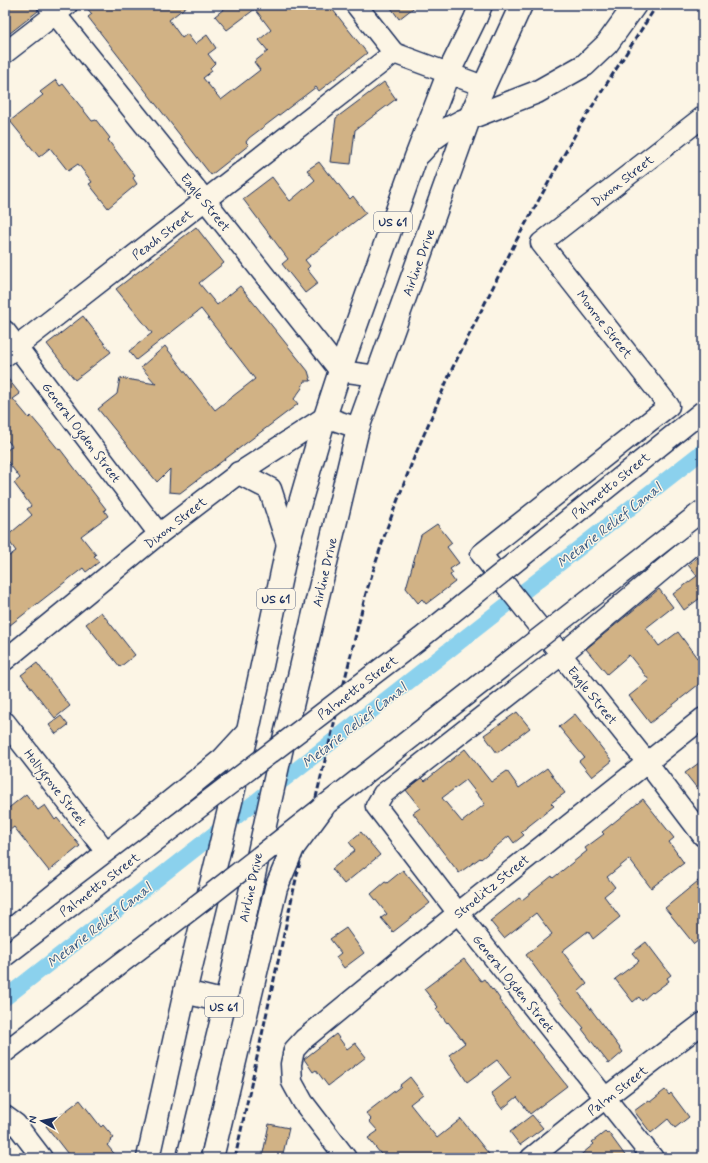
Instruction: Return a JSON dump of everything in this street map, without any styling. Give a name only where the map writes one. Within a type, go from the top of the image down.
[{"type":"main road","name":"Airline Drive","points":[[188,1158],[226,1002],[280,752],[358,428],[469,119],[482,86],[521,5]]},
{"type":"main road","points":[[416,157],[433,139],[447,129],[538,92],[585,65],[607,44],[635,5]]},
{"type":"main road","name":"US 61","points":[[148,1158],[185,992],[248,731],[288,544],[340,371],[416,157],[448,74],[478,9]]},
{"type":"main road","points":[[239,472],[270,489],[288,544]]},
{"type":"main road","points":[[5,935],[223,759],[248,731]]},
{"type":"main road","points":[[212,1158],[276,888],[293,848],[324,806]]},
{"type":"main road","points":[[185,992],[226,1002]]},
{"type":"street","points":[[356,5],[394,53],[482,86]]},
{"type":"street","points":[[5,54],[57,8]]},
{"type":"street","name":"Eagle Street","points":[[57,8],[205,200],[340,371]]},
{"type":"street","name":"Peach Street","points":[[9,344],[205,200],[394,53]]},
{"type":"street","name":"Dixon Street","points":[[541,243],[703,117]]},
{"type":"street","name":"Monroe Street","points":[[541,243],[669,406]]},
{"type":"street","name":"General Ogden Street","points":[[9,344],[159,534]]},
{"type":"street","points":[[340,371],[377,376]]},
{"type":"street","name":"Palmetto Street","points":[[481,554],[669,406]]},
{"type":"street","name":"Palmetto Street","points":[[5,956],[420,638],[703,411]]},
{"type":"street","points":[[325,417],[358,428]]},
{"type":"street","name":"Dixon Street","points":[[5,660],[159,534],[239,472],[325,417]]},
{"type":"street","points":[[5,1052],[214,892],[703,510]]},
{"type":"street","points":[[560,655],[703,536]]},
{"type":"street","name":"Eagle Street","points":[[481,554],[703,836]]},
{"type":"street","name":"General Ogden Street","points":[[560,655],[383,794],[376,806],[653,1158]]},
{"type":"street","name":"Stroelitz Street","points":[[346,1158],[302,1102],[292,1082],[291,1064],[294,1050],[304,1039],[458,912],[703,718]]},
{"type":"street","name":"Hollygrove Street","points":[[5,722],[106,853]]},
{"type":"street","name":"Palm Street","points":[[531,1158],[703,1023]]},
{"type":"street","points":[[10,1120],[42,1158]]},
{"type":"building","points":[[5,5],[37,5],[38,11],[5,37]]},
{"type":"building","points":[[84,5],[188,5],[169,20],[182,38],[187,34],[195,44],[207,35],[216,48],[208,54],[215,63],[210,68],[212,71],[203,78],[221,100],[260,70],[254,62],[268,51],[259,40],[271,30],[255,9],[227,30],[215,16],[229,5],[329,5],[367,53],[319,91],[316,87],[249,138],[246,142],[249,145],[211,175],[88,17],[92,14]]},
{"type":"building","points":[[389,5],[417,5],[399,19]]},
{"type":"building","points":[[56,80],[60,86],[63,84],[92,121],[96,120],[110,138],[108,140],[135,176],[133,178],[137,184],[108,208],[89,184],[92,182],[78,164],[68,171],[50,148],[39,157],[10,121],[43,95],[40,92]]},
{"type":"building","points":[[384,82],[396,99],[355,130],[351,164],[330,162],[336,118]]},
{"type":"building","points":[[319,162],[329,175],[329,172],[350,199],[353,196],[366,213],[305,260],[310,266],[307,269],[318,283],[305,293],[282,264],[288,259],[243,199],[272,177],[290,201],[315,180],[307,170]]},
{"type":"building","points":[[196,227],[224,263],[199,283],[217,305],[240,286],[308,371],[311,381],[304,381],[302,388],[294,399],[298,404],[180,493],[169,492],[170,469],[157,482],[98,409],[117,394],[120,378],[156,384],[141,367],[165,346],[215,410],[255,379],[201,309],[136,360],[129,351],[152,333],[116,289]]},
{"type":"building","points":[[83,316],[111,352],[75,380],[47,344]]},
{"type":"building","points":[[5,375],[20,394],[13,399],[29,418],[31,416],[59,450],[60,449],[106,509],[104,510],[108,516],[81,536],[96,555],[94,556],[99,562],[86,572],[83,568],[5,629],[5,559],[16,551],[6,537],[32,515],[27,509],[31,506],[14,483],[20,478],[5,458],[5,452],[12,446],[5,437]]},
{"type":"building","points":[[437,524],[452,543],[447,547],[459,563],[450,569],[453,573],[450,575],[455,582],[426,604],[422,599],[418,603],[406,588],[421,535]]},
{"type":"building","points":[[703,553],[703,596],[684,610],[673,594],[697,576],[688,565]]},
{"type":"building","points":[[659,589],[673,607],[646,628],[659,646],[678,632],[697,658],[703,654],[703,681],[650,723],[629,696],[649,680],[629,655],[607,674],[586,649]]},
{"type":"building","points":[[101,612],[135,655],[120,667],[86,624]]},
{"type":"building","points":[[37,663],[70,706],[55,718],[21,675]]},
{"type":"building","points":[[517,712],[530,728],[497,753],[484,735]]},
{"type":"building","points":[[575,714],[612,761],[592,777],[579,761],[584,757],[559,727]]},
{"type":"building","points":[[61,716],[68,725],[56,734],[49,725]]},
{"type":"building","points":[[465,749],[491,782],[507,771],[519,788],[547,768],[565,793],[551,803],[554,806],[521,832],[524,835],[514,843],[509,836],[481,859],[480,858],[459,873],[413,813],[420,808],[406,790],[422,778],[425,781]],"holes":[[[466,780],[485,804],[462,822],[442,798]]]},
{"type":"building","points":[[703,760],[703,796],[685,773]]},
{"type":"building","points":[[26,794],[38,810],[45,805],[55,820],[57,818],[80,846],[49,871],[14,827],[5,834],[5,811]]},
{"type":"building","points":[[643,799],[674,838],[669,842],[684,863],[651,888],[629,859],[607,877],[615,887],[604,896],[620,917],[593,939],[588,931],[562,951],[587,984],[578,992],[623,1052],[609,1064],[582,1029],[584,1028],[563,1005],[526,955],[552,934],[536,913],[504,938],[490,921],[519,898],[522,900],[552,876],[553,878],[587,851],[585,848],[604,834],[602,832]]},
{"type":"building","points":[[361,832],[380,855],[344,884],[332,869],[355,850],[349,842]]},
{"type":"building","points":[[403,870],[430,903],[393,932],[381,918],[387,914],[371,894]]},
{"type":"building","points":[[703,877],[703,937],[694,944],[665,908]]},
{"type":"building","points":[[346,928],[364,953],[344,968],[336,957],[341,953],[330,939]]},
{"type":"building","points":[[646,942],[671,975],[667,978],[669,981],[653,993],[652,992],[642,1001],[639,997],[633,1002],[615,979],[639,961],[632,953]]},
{"type":"building","points":[[464,959],[481,981],[484,979],[492,990],[493,989],[500,999],[499,1000],[567,1086],[530,1114],[517,1097],[502,1109],[491,1094],[511,1078],[497,1060],[467,1082],[449,1055],[465,1043],[436,1009],[438,1007],[424,989]]},
{"type":"building","points":[[336,1034],[347,1049],[355,1043],[366,1057],[328,1086],[316,1070],[313,1072],[304,1059]]},
{"type":"building","points":[[410,1077],[423,1094],[410,1104],[437,1138],[461,1119],[492,1158],[384,1158],[368,1138],[378,1131],[369,1121],[371,1119],[366,1113],[401,1086],[400,1085]]},
{"type":"building","points":[[665,1090],[669,1095],[671,1093],[689,1117],[675,1128],[668,1119],[651,1133],[634,1111],[649,1100],[650,1102]]},
{"type":"building","points":[[80,1100],[101,1127],[103,1125],[114,1138],[107,1145],[118,1158],[71,1158],[46,1126]]},
{"type":"building","points":[[532,1115],[543,1128],[520,1145],[510,1132]]},
{"type":"building","points":[[269,1124],[289,1128],[282,1158],[262,1158]]},
{"type":"building","points":[[605,1132],[607,1134],[608,1132],[627,1158],[577,1158],[594,1144],[592,1142]]},
{"type":"waterway","name":"Metarie Relief Canal","points":[[5,998],[703,451]]},
{"type":"railway","points":[[235,1158],[296,879],[366,593],[387,528],[413,460],[452,369],[516,241],[581,124],[657,5]]}]
